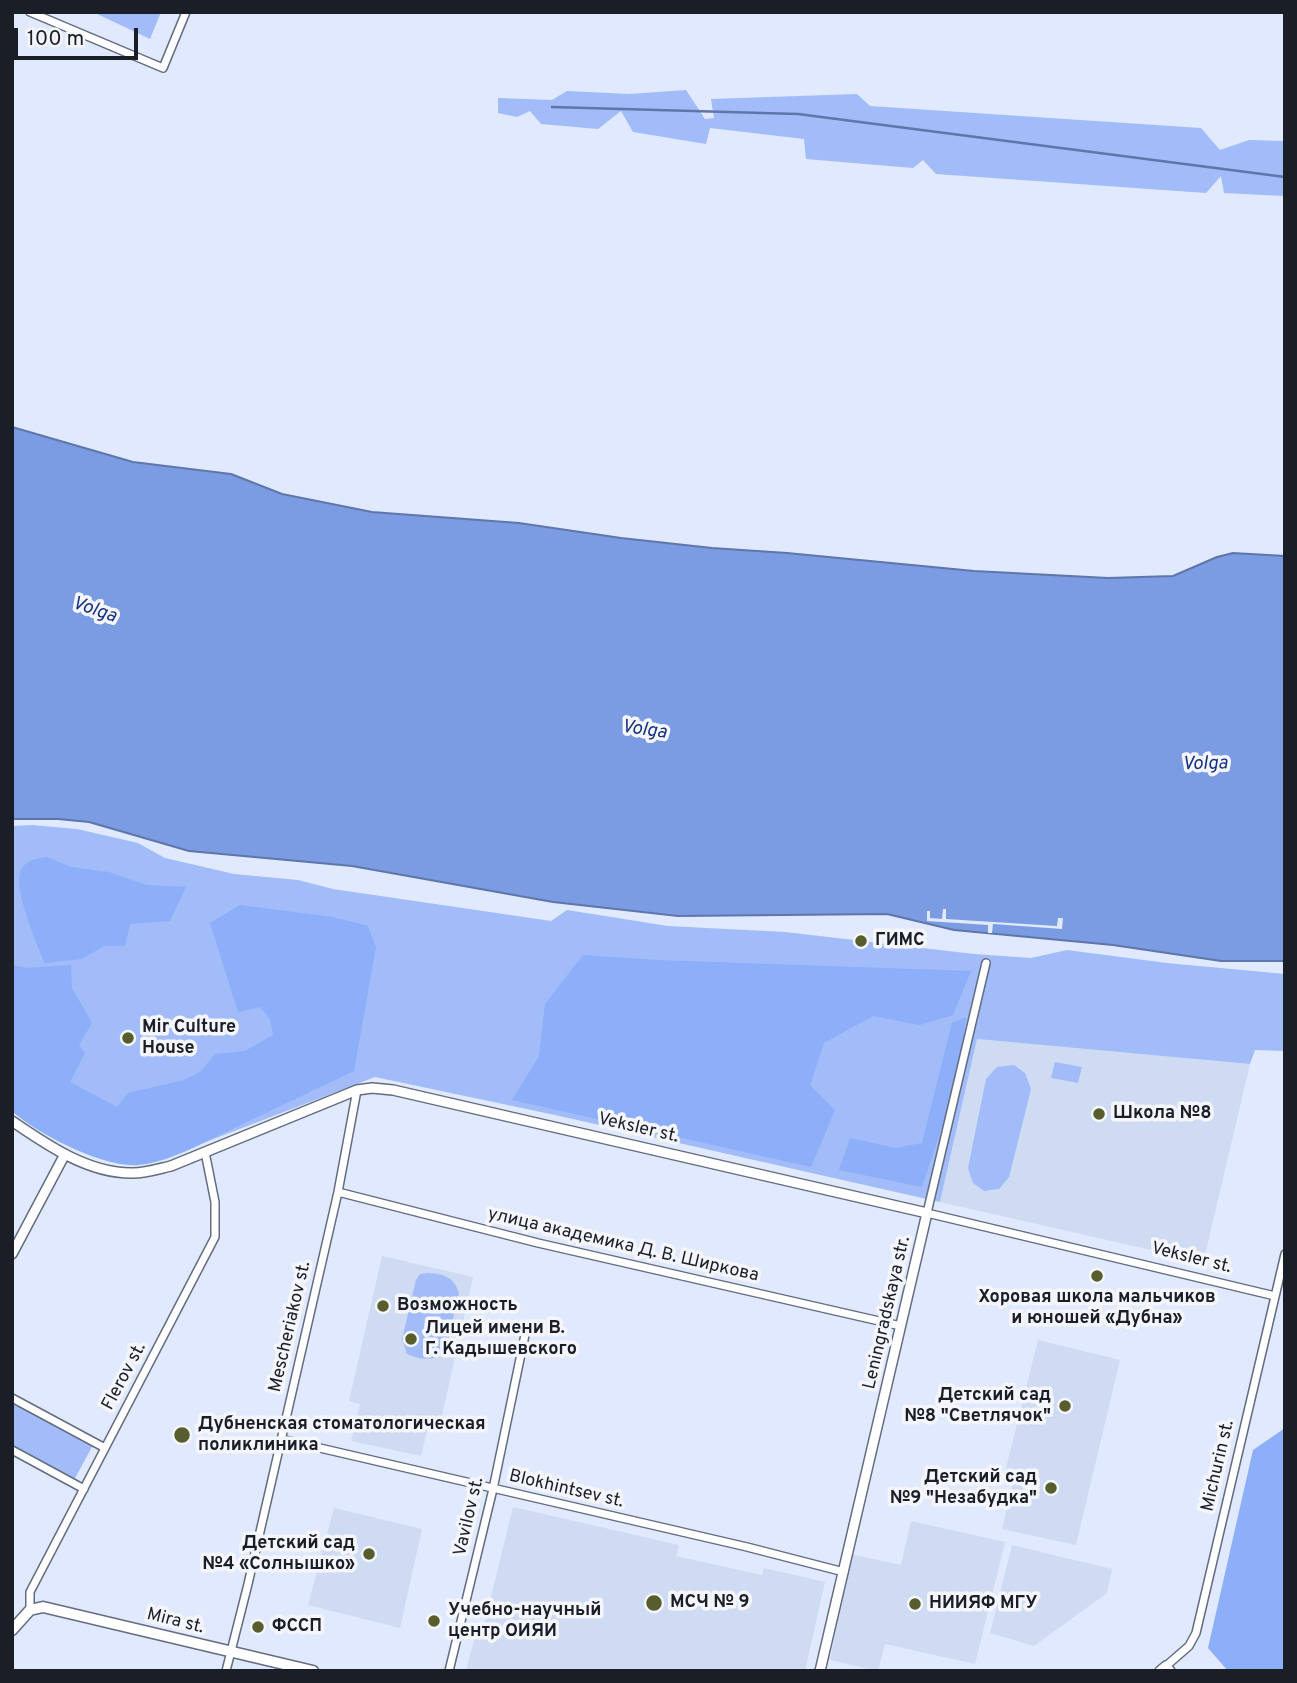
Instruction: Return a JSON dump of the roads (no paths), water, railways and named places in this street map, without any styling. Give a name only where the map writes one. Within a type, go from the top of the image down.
[{"type":"main road","name":"Mira st.","points":[[30,1610],[36,1607],[55,1609],[313,1671]]},
{"type":"main road","points":[[12,1630],[30,1610]]},
{"type":"street","points":[[30,12],[163,68],[186,12]]},
{"type":"street","name":"Leningradskaya str.","points":[[820,1671],[986,963]]},
{"type":"street","name":"Veksler st.","points":[[12,1121],[65,1154],[111,1171],[130,1174],[170,1166],[357,1090],[372,1088],[411,1093],[1275,1296]]},
{"type":"street","name":"Mescheriakov st.","points":[[226,1671],[338,1192],[357,1090]]},
{"type":"street","name":"Flerov st.","points":[[30,1610],[30,1592],[215,1237],[215,1202],[205,1152]]},
{"type":"street","points":[[12,1254],[65,1154]]},
{"type":"street","name":"улица академика Д. В. Ширкова","points":[[338,1192],[538,1243],[901,1326]]},
{"type":"street","name":"Michurin st.","points":[[1166,1669],[1189,1646],[1196,1633],[1285,1254]]},
{"type":"street","name":"Vavilov st.","points":[[449,1671],[493,1489],[526,1330]]},
{"type":"street","points":[[12,1398],[105,1448]]},
{"type":"street","name":"Blokhintsev st.","points":[[281,1439],[844,1572]]},
{"type":"street","points":[[12,1450],[84,1489]]},
{"type":"water","name":"Volga","points":[[12,427],[133,462],[231,474],[282,494],[372,512],[519,523],[712,548],[974,571],[1108,578],[1173,576],[1233,553],[1285,556],[1285,961],[1221,961],[1113,945],[954,930],[887,914],[678,916],[553,902],[352,866],[189,851],[89,822],[12,819]]},
{"type":"waterway","points":[[552,107],[798,114],[1285,177]]},
{"type":"place","name":"ГИМС","points":[[861,941]]},
{"type":"place","name":"Mir Culture House","points":[[128,1038]]},
{"type":"place","name":"Школа №8","points":[[1099,1114]]},
{"type":"place","name":"Хоровая школа мальчиков и юношей «Дубна»","points":[[1097,1276]]},
{"type":"place","name":"Возможность","points":[[383,1306]]},
{"type":"place","name":"Лицей имени В. Г. Кадышевского","points":[[411,1339]]},
{"type":"place","name":"Детский сад №8 \"Светлячок\"","points":[[1065,1406]]},
{"type":"place","name":"Дубненская стоматологическая поликлиника","points":[[182,1435]]},
{"type":"place","name":"Детский сад №9 \"Незабудка\"","points":[[1051,1488]]},
{"type":"place","name":"Детский сад №4 «Солнышко»","points":[[369,1554]]},
{"type":"place","name":"МСЧ № 9","points":[[654,1603]]},
{"type":"place","name":"НИИЯФ МГУ","points":[[915,1604]]},
{"type":"place","name":"Учебно-научный центр ОИЯИ","points":[[434,1621]]},
{"type":"place","name":"ФССП","points":[[258,1627]]}]
